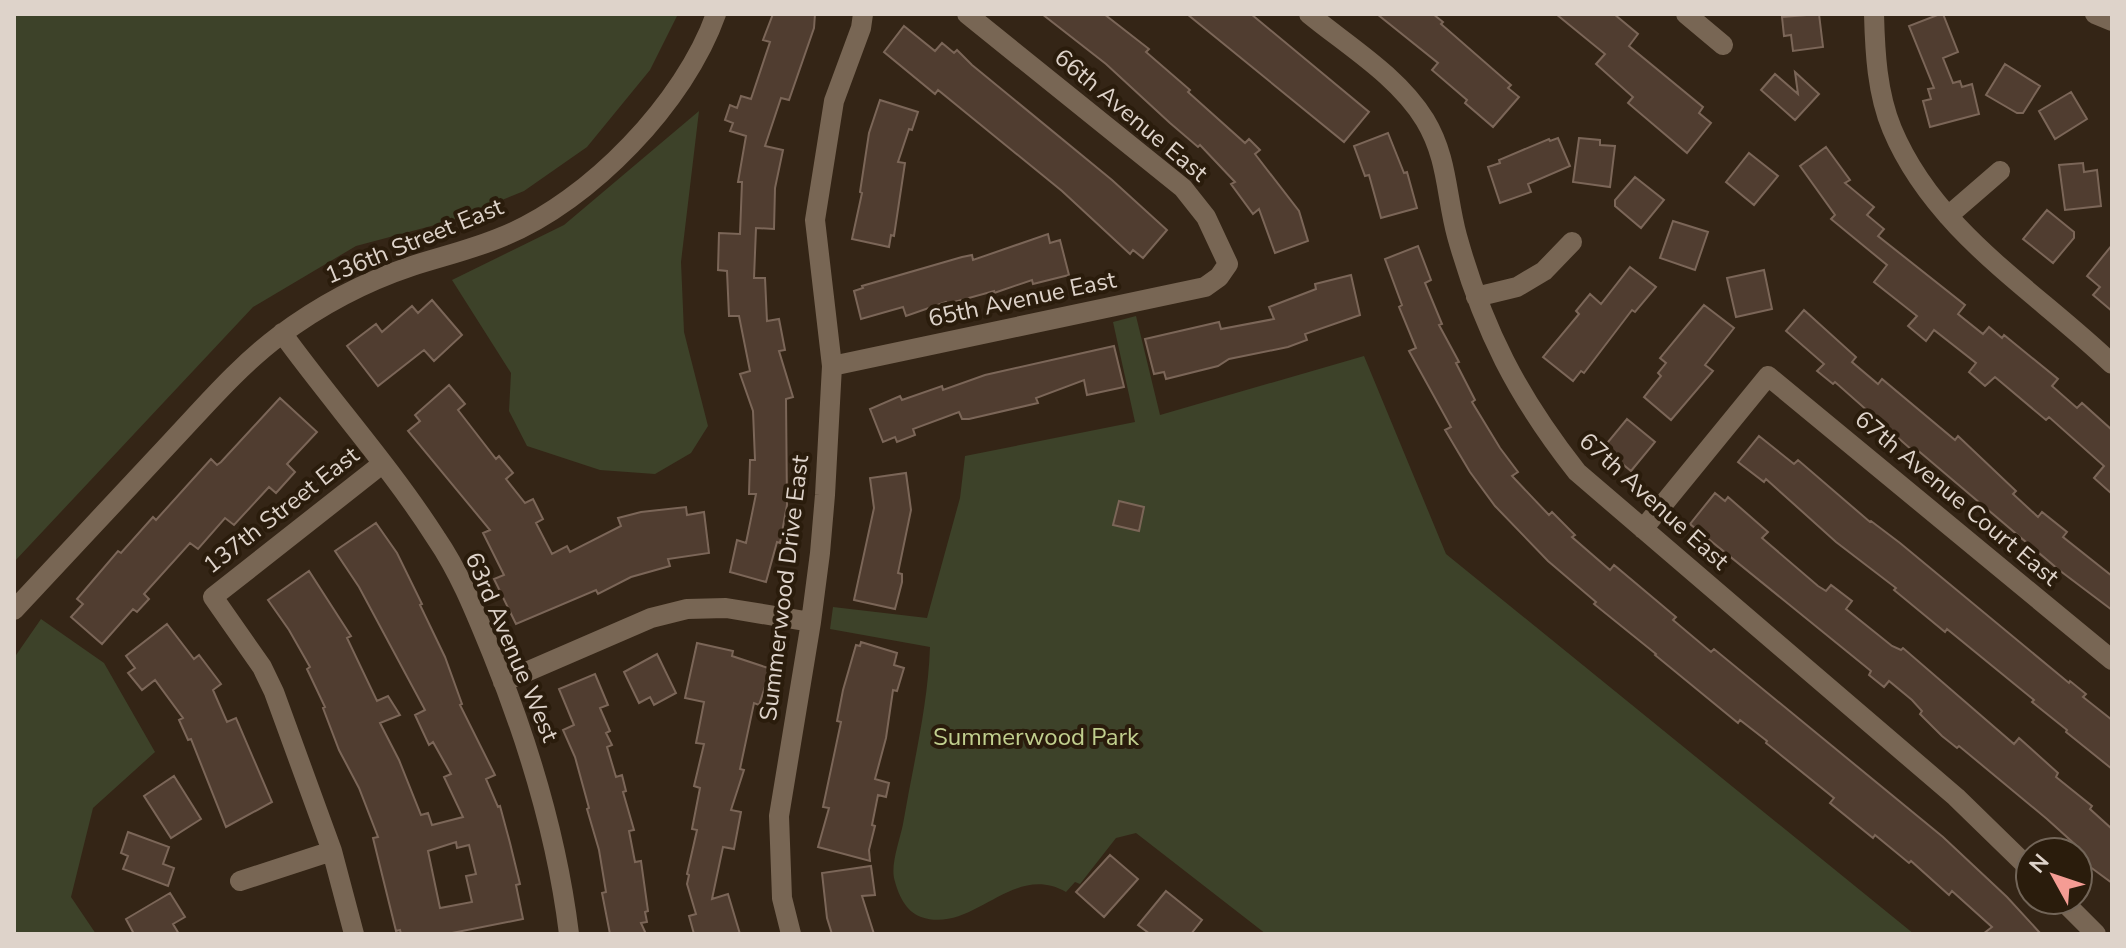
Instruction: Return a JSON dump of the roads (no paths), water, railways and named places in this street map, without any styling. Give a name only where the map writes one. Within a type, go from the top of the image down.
[{"type":"street","name":"136th Street East","points":[[14,610],[221,389],[282,333],[343,295],[391,274],[507,236],[575,194],[611,165],[669,99],[693,64],[716,14]]},
{"type":"street","name":"Summerwood Drive East","points":[[791,934],[782,898],[779,816],[811,622],[825,495],[832,366],[815,220],[834,101],[861,28],[863,14]]},
{"type":"street","name":"66th Avenue East","points":[[967,14],[1183,188],[1206,217],[1228,264],[1219,277]]},
{"type":"street","name":"67th Avenue East","points":[[1309,14],[1393,82],[1425,120],[1445,164],[1456,233],[1490,335],[1547,434],[1577,472],[1956,797],[2014,853]]},
{"type":"street","points":[[1686,14],[1723,45]]},
{"type":"street","points":[[1874,14],[1875,57],[1883,101],[1892,129],[1921,181],[1980,250],[2112,364]]},
{"type":"street","points":[[2095,14],[2112,21]]},
{"type":"street","points":[[1948,216],[2000,171]]},
{"type":"street","points":[[1476,297],[1517,287],[1544,271],[1572,242]]},
{"type":"street","name":"65th Avenue East","points":[[832,366],[1205,287],[1219,277]]},
{"type":"street","name":"63rd Avenue West","points":[[282,333],[437,539],[460,579],[503,682],[547,813],[561,876],[569,934]]},
{"type":"street","name":"67th Avenue Court East","points":[[1643,529],[1768,376],[2112,660]]},
{"type":"street","name":"137th Street East","points":[[332,851],[274,692],[262,667],[213,597],[382,464]]},
{"type":"street","points":[[503,682],[651,618],[687,609],[726,608],[811,622]]},
{"type":"street","points":[[240,881],[332,851],[354,934]]},
{"type":"street","points":[[2078,916],[2096,934]]},
{"type":"park label","name":"Summerwood Park","points":[[1036,737]]}]
